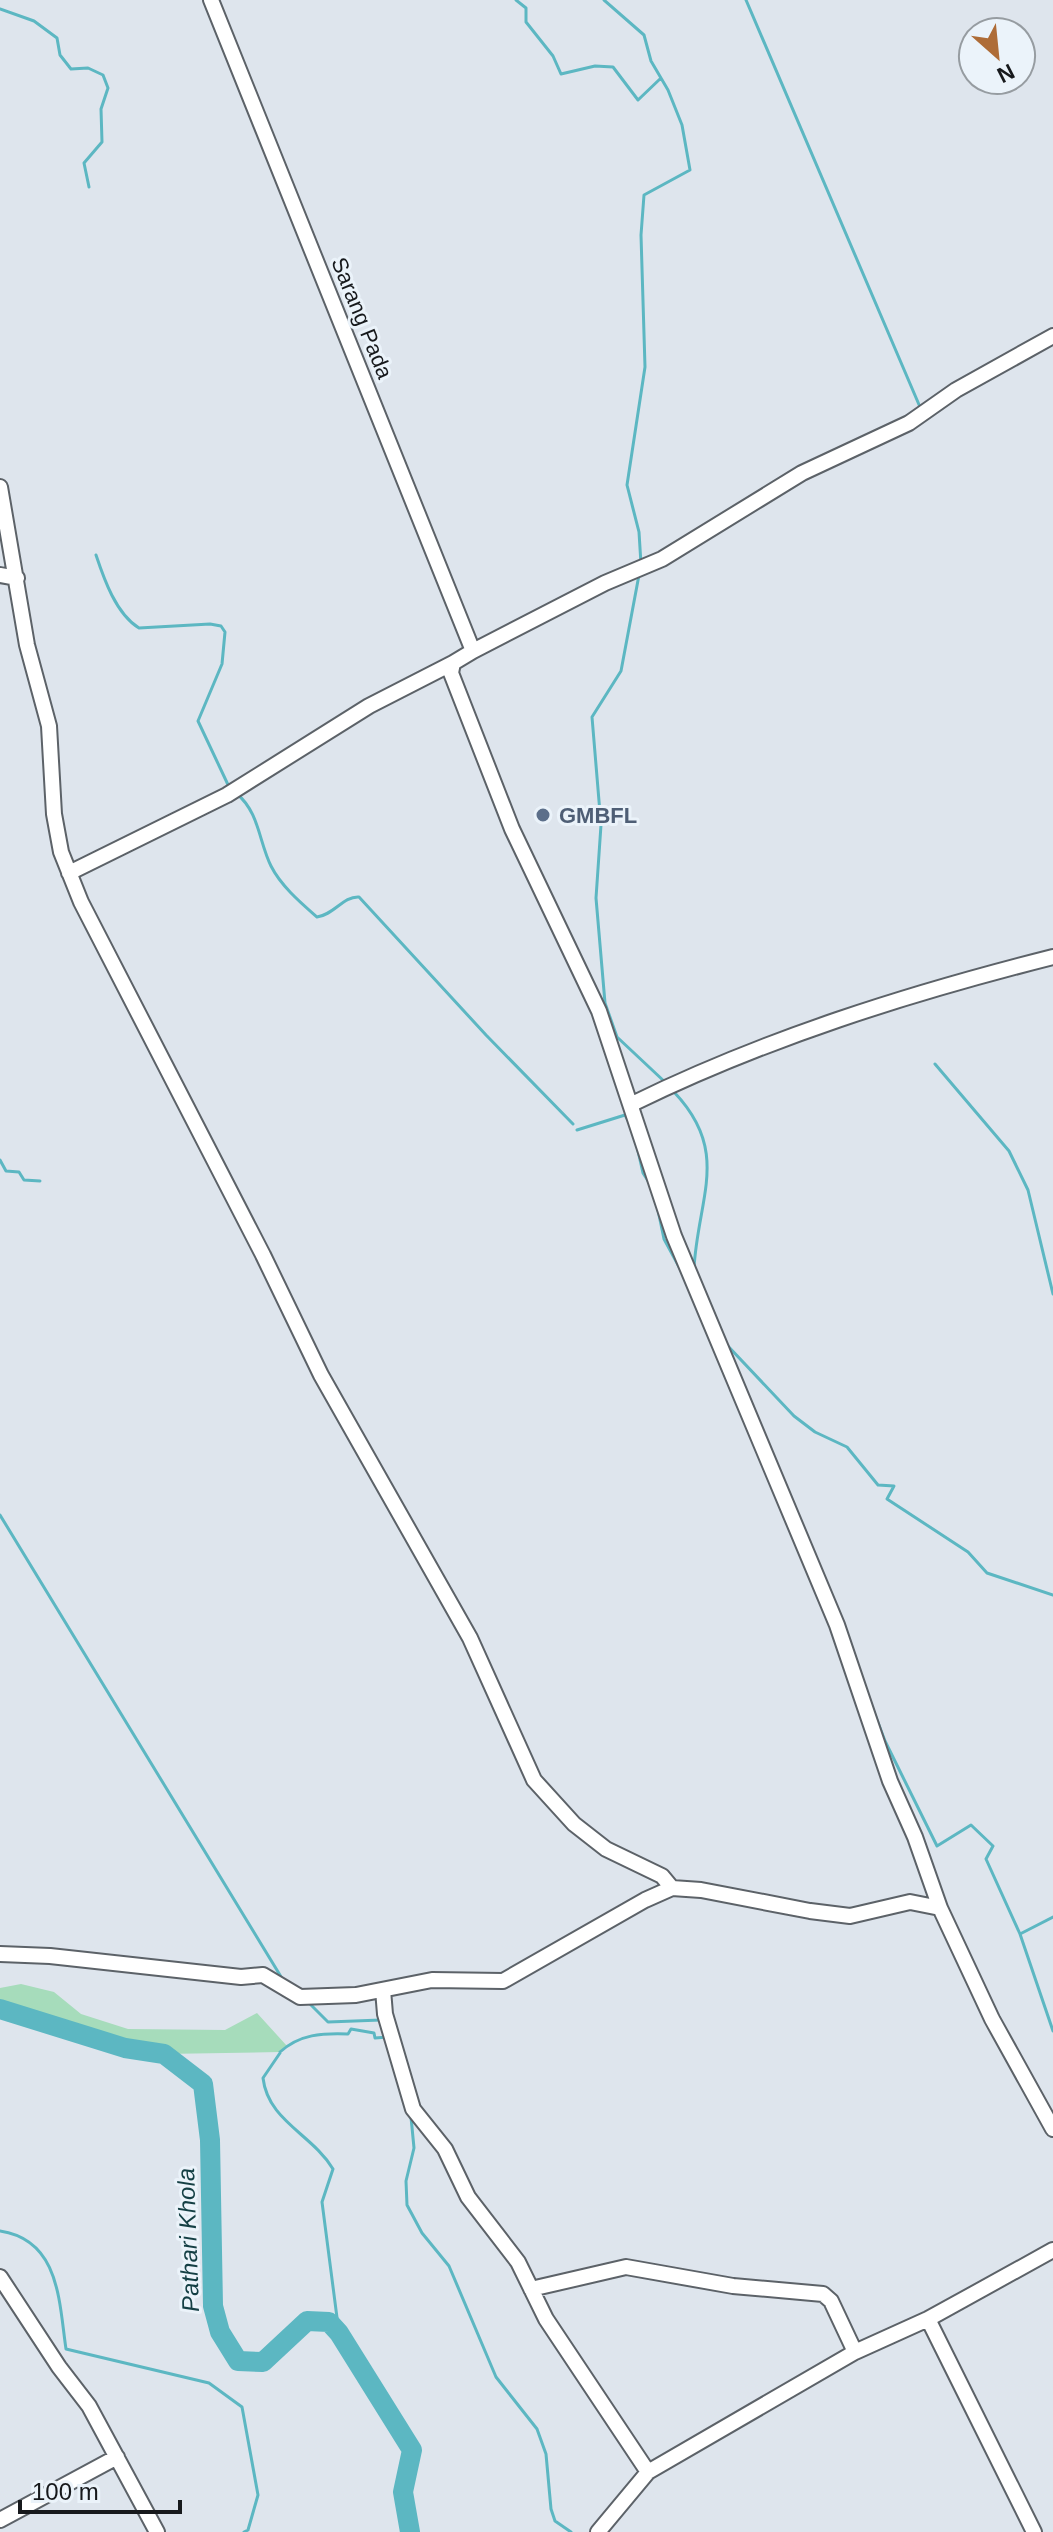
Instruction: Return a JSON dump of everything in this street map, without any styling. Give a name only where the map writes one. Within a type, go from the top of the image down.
[{"type":"street","name":"Sarang Pada","points":[[211,0],[473,651]]},
{"type":"street","points":[[69,873],[227,795],[369,706],[605,583],[662,559],[802,473],[909,423],[956,390],[1053,336]]},
{"type":"street","points":[[0,487],[27,645],[49,726],[54,814],[69,873],[321,1375],[470,1638],[534,1780],[574,1824],[606,1849],[662,1876],[672,1888]]},
{"type":"street","points":[[0,575],[17,578]]},
{"type":"street","points":[[453,663],[451,673],[512,829],[599,1011],[674,1236],[837,1625],[890,1781],[915,1837],[940,1908],[992,2019],[1053,2129]]},
{"type":"street","points":[[632,1104],[745,1053],[842,1016],[1053,957]]},
{"type":"street","points":[[0,1954],[50,1956],[241,1977],[263,1975],[300,1997],[383,1990],[432,1980],[503,1981],[645,1900],[672,1888],[701,1890],[850,1916],[910,1902],[940,1908]]},
{"type":"street","points":[[383,1990],[385,2014],[413,2109],[445,2149],[468,2197],[518,2262],[546,2319],[648,2472]]},
{"type":"street","points":[[598,2532],[648,2472],[855,2352],[928,2319],[1053,2250]]},
{"type":"street","points":[[531,2289],[626,2267],[733,2286],[823,2294],[831,2301],[855,2352]]},
{"type":"street","points":[[0,2277],[59,2367],[89,2406],[157,2532]]},
{"type":"street","points":[[928,2319],[1034,2532]]},
{"type":"street","points":[[0,2520],[117,2457]]},
{"type":"green space","points":[[21,1984],[54,1992],[81,2014],[128,2029],[225,2030],[257,2013],[287,2046],[280,2052],[164,2054],[125,2048],[0,2009],[0,1988]]},
{"type":"waterway","points":[[516,0],[526,8],[526,22],[553,56],[561,74],[595,66],[613,67],[638,100],[661,78]]},
{"type":"waterway","points":[[604,0],[644,35],[651,61],[668,90],[682,125],[690,170],[644,195],[641,235],[645,367],[627,485],[639,532],[641,564]]},
{"type":"waterway","points":[[746,0],[920,407]]},
{"type":"waterway","points":[[0,9],[34,21],[57,38],[60,55],[71,69],[88,68],[103,75],[108,88],[101,109],[102,142],[84,163],[89,187]]},
{"type":"waterway","points":[[96,555],[117,605],[139,628],[210,624],[221,626],[225,632],[222,664],[198,721],[230,789]]},
{"type":"waterway","points":[[639,575],[621,671],[592,717],[601,825],[596,898],[605,1003],[617,1037],[666,1083]]},
{"type":"waterway","points":[[237,794],[250,809],[275,873],[298,900],[317,917],[348,899],[359,897],[573,1124]]},
{"type":"waterway","points":[[935,1064],[1009,1151],[1028,1190],[1053,1294]]},
{"type":"waterway","points":[[674,1092],[702,1135],[706,1155],[707,1176],[694,1268]]},
{"type":"waterway","points":[[577,1130],[625,1115],[630,1124]]},
{"type":"waterway","points":[[636,1142],[643,1173],[650,1184]]},
{"type":"waterway","points":[[0,1160],[6,1171],[19,1172],[24,1180],[40,1181]]},
{"type":"waterway","points":[[658,1210],[664,1239],[684,1276]]},
{"type":"waterway","points":[[700,1282],[721,1330]]},
{"type":"waterway","points":[[726,1344],[794,1416],[815,1432],[847,1447],[878,1485],[894,1486],[887,1499],[968,1552],[987,1573],[1053,1595]]},
{"type":"waterway","points":[[0,1515],[283,1980]]},
{"type":"waterway","points":[[869,1699],[885,1741],[937,1846],[971,1825],[993,1846],[986,1859],[1020,1934],[1053,2031]]},
{"type":"waterway","points":[[1020,1934],[1053,1917]]},
{"type":"waterway","points":[[309,2003],[328,2022],[381,2020]]},
{"type":"waterway","name":"Pathari Khola","points":[[0,2009],[125,2048],[164,2054],[203,2084],[210,2140],[213,2306],[220,2332],[238,2361],[263,2362],[307,2321],[329,2322],[339,2333],[412,2450],[403,2492],[410,2532]]},
{"type":"waterway","points":[[280,2052],[303,2038],[348,2034],[351,2029],[374,2033],[375,2038],[388,2037]]},
{"type":"waterway","points":[[280,2053],[263,2078],[267,2093],[282,2116],[333,2169],[322,2202],[339,2333]]},
{"type":"waterway","points":[[411,2117],[414,2148],[406,2181],[407,2205],[422,2233],[449,2266],[496,2377],[537,2429],[546,2454],[551,2509],[555,2521],[571,2532]]},
{"type":"waterway","points":[[0,2231],[20,2237],[35,2247],[45,2260],[58,2293],[66,2349],[209,2383],[242,2407],[258,2495],[248,2530],[244,2532]]},
{"type":"place","name":"GMBFL","points":[[543,815]]}]
